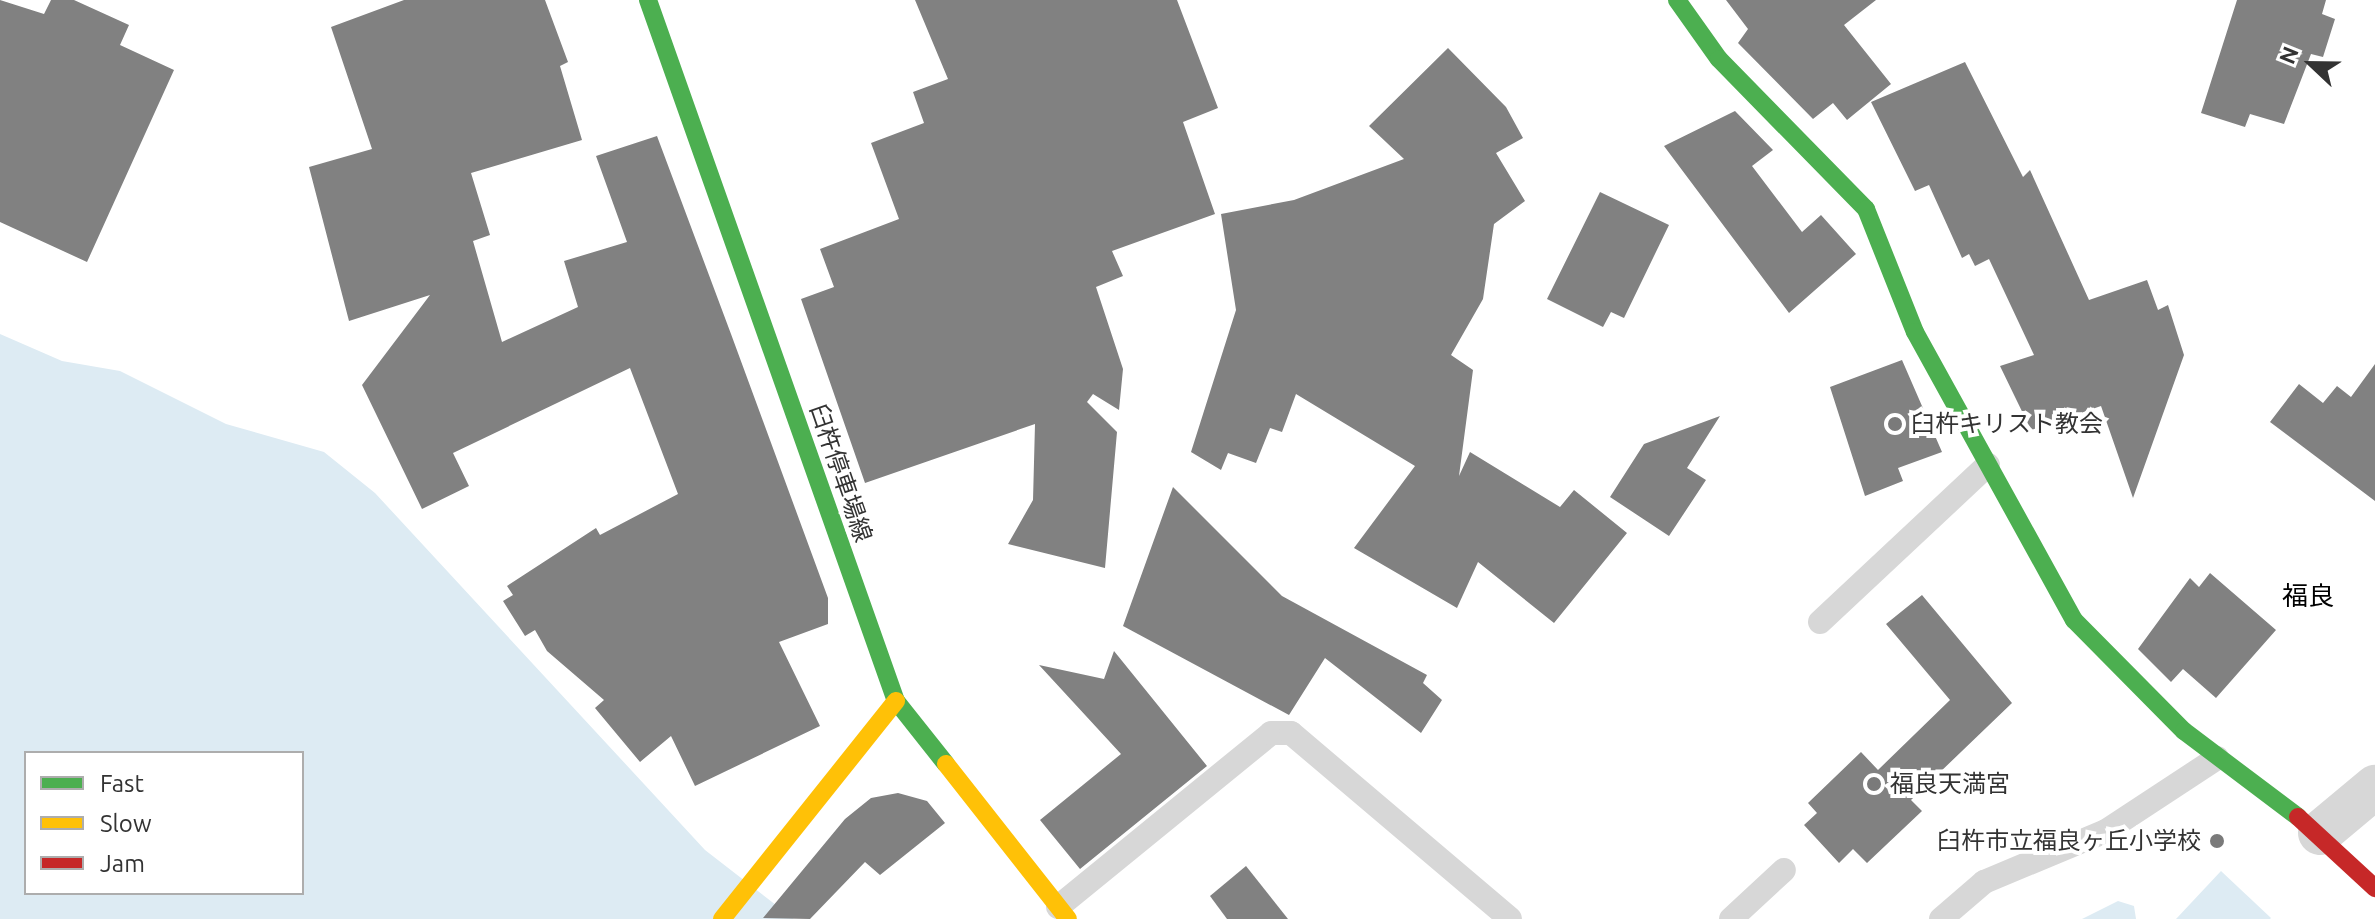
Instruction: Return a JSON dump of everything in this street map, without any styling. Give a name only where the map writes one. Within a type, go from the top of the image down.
[{"type":"street","name":"臼杵停車場線","points":[[648,0],[896,701],[1063,913]]},
{"type":"street","points":[[1677,0],[1719,59],[1866,209],[1915,332],[2074,620],[2217,758],[2320,833],[2375,888]]},
{"type":"street","points":[[722,919],[767,871],[896,701]]},
{"type":"street","points":[[2320,833],[2375,787]]},
{"type":"lane","points":[[1820,622],[1988,465]]},
{"type":"lane","points":[[1063,913],[1271,733],[1291,733],[1510,919]]},
{"type":"lane","points":[[1941,919],[1984,882],[2106,831],[2217,758]]},
{"type":"lane","points":[[1731,919],[1784,870]]},
{"type":"shaded area","points":[[0,334],[62,361],[120,371],[226,424],[324,452],[375,493],[705,850],[794,919],[0,919]]},
{"type":"shaded area","points":[[2221,871],[2271,918],[2176,919]]},
{"type":"shaded area","points":[[2118,901],[2134,906],[2136,919],[2082,919]]},
{"type":"building","points":[[0,0],[44,14],[51,0],[74,0],[129,25],[120,45],[174,70],[87,262],[0,222]]},
{"type":"building","points":[[404,0],[545,0],[568,62],[560,66],[582,140],[471,173],[490,235],[473,241],[502,342],[578,307],[564,261],[627,242],[596,156],[657,136],[731,334],[828,598],[828,624],[779,642],[820,726],[695,786],[671,736],[640,762],[595,708],[604,700],[547,651],[535,630],[525,636],[503,601],[513,595],[507,586],[596,528],[600,535],[678,494],[630,368],[453,453],[469,486],[422,509],[362,385],[430,295],[349,321],[309,167],[372,149],[331,27]]},
{"type":"building","points":[[915,0],[1177,0],[1218,108],[1183,122],[1215,214],[1112,251],[1123,276],[1096,287],[1123,369],[1119,410],[1093,394],[1087,402],[1117,432],[1105,568],[1008,544],[1033,500],[1035,424],[865,483],[801,299],[834,287],[820,249],[899,219],[871,143],[924,123],[913,92],[948,79]]},
{"type":"building","points":[[1726,0],[1876,0],[1844,25],[1891,84],[1847,120],[1833,103],[1813,119],[1738,43],[1748,29]]},
{"type":"building","points":[[2237,0],[2326,0],[2322,14],[2335,19],[2323,57],[2311,54],[2284,124],[2250,114],[2245,127],[2201,113]]},
{"type":"building","points":[[1448,48],[1506,107],[1523,138],[1496,153],[1525,201],[1494,224],[1483,299],[1451,355],[1473,370],[1459,476],[1470,452],[1560,507],[1574,490],[1627,533],[1554,623],[1478,562],[1457,608],[1354,548],[1415,466],[1296,394],[1282,432],[1270,428],[1256,463],[1228,453],[1221,470],[1191,452],[1236,310],[1221,214],[1294,200],[1404,159],[1369,126]]},
{"type":"building","points":[[1965,62],[2023,177],[2030,170],[2089,300],[2147,280],[2158,310],[2168,305],[2184,355],[2133,498],[2101,406],[2031,430],[2000,366],[2034,355],[1989,259],[1975,266],[1969,254],[1962,258],[1929,185],[1915,191],[1871,102]]},
{"type":"building","points":[[1735,111],[1773,150],[1752,166],[1802,232],[1821,215],[1856,254],[1789,313],[1664,146]]},
{"type":"building","points":[[1600,192],[1669,225],[1624,318],[1611,312],[1603,327],[1547,299]]},
{"type":"building","name":"臼杵キリスト教会","points":[[1902,360],[1942,452],[1898,468],[1903,481],[1865,496],[1830,387]]},
{"type":"building","points":[[2375,364],[2375,501],[2270,422],[2299,384],[2323,403],[2337,386],[2351,397]]},
{"type":"building","points":[[1720,416],[1687,468],[1706,480],[1669,536],[1610,497],[1644,444]]},
{"type":"building","points":[[1173,487],[1282,596],[1427,675],[1423,683],[1442,700],[1421,733],[1325,658],[1289,715],[1123,626]]},
{"type":"building","points":[[2210,573],[2276,630],[2216,698],[2183,669],[2171,682],[2138,649],[2190,578],[2199,587]]},
{"type":"building","name":"福良天満宮","points":[[1922,595],[2012,703],[1911,800],[1922,811],[1867,863],[1853,849],[1839,863],[1804,825],[1817,813],[1808,803],[1861,752],[1878,770],[1950,700],[1886,624]]},
{"type":"building","points":[[1114,651],[1207,766],[1080,869],[1040,820],[1121,754],[1039,665],[1104,679]]},
{"type":"building","points":[[898,793],[927,801],[945,823],[880,875],[865,862],[810,919],[763,918],[845,819],[871,798]]},
{"type":"building","points":[[1246,866],[1288,919],[1227,919],[1210,896]]},
{"type":"traffic: fast","points":[[648,0],[896,701],[946,764]]},
{"type":"traffic: fast","points":[[1677,0],[1719,59],[1866,209],[1915,332],[2074,620],[2184,731],[2298,817]]},
{"type":"traffic: slow","points":[[722,919],[896,701]]},
{"type":"traffic: slow","points":[[946,764],[1068,919]]},
{"type":"traffic: jam","points":[[2298,817],[2375,888]]},
{"type":"place","name":"臼杵キリスト教会","points":[[1895,424]]},
{"type":"place","name":"福良天満宮","points":[[1874,784]]},
{"type":"place","name":"臼杵市立福良ヶ丘小学校","points":[[2217,841]]},
{"type":"district","name":"福良","points":[[2308,596]]}]
